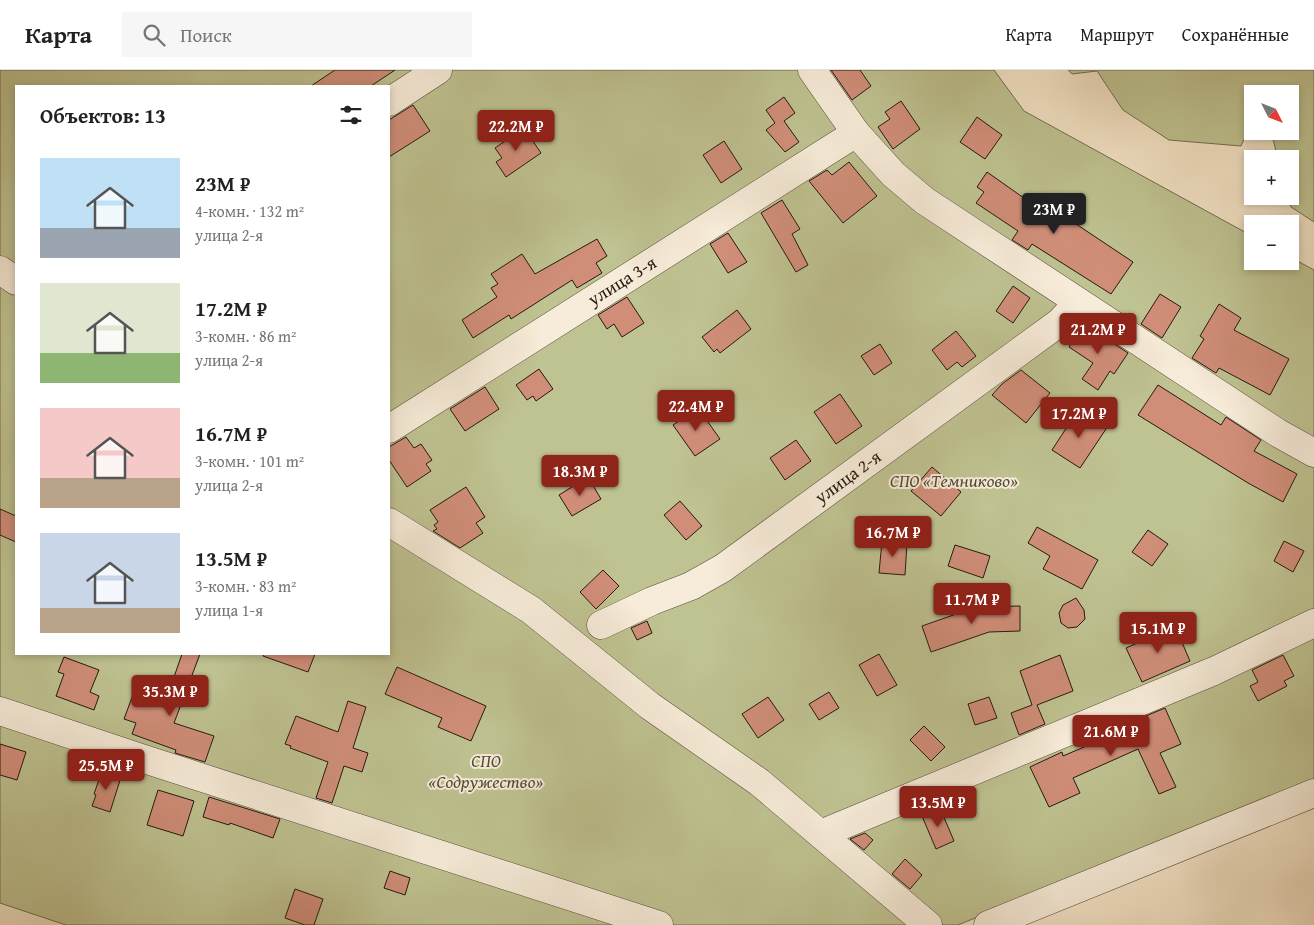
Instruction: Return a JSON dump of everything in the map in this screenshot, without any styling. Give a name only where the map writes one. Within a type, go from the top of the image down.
[{"type":"street","points":[[390,101],[438,70]]},
{"type":"street","points":[[812,70],[856,133],[893,174],[925,201],[1278,433],[1314,453]]},
{"type":"street","name":"улица 3-я","points":[[390,428],[856,133]]},
{"type":"street","points":[[0,270],[15,280]]},
{"type":"street","name":"улица 2-я","points":[[601,625],[652,600],[691,586],[722,568],[1060,322],[1078,302]]},
{"type":"street","points":[[390,523],[530,610],[650,706],[759,782],[928,925]]},
{"type":"street","points":[[821,834],[1214,671],[1314,623]]},
{"type":"street","points":[[0,711],[162,766],[659,925]]},
{"type":"street","points":[[988,925],[1314,793]]},
{"type":"green space","name":"СПО «Темниково»","points":[[0,70],[994,70],[1024,111],[1244,232],[1244,270],[1299,270],[1299,262],[1314,270],[1314,781],[958,925],[66,925],[0,903]]},
{"type":"green space","points":[[1068,70],[1314,70],[1314,222],[1290,205],[1299,205],[1299,150],[1276,150],[1273,140],[1299,140],[1299,85],[1244,85],[1244,139],[1241,146],[1169,140],[1123,110],[1097,71],[1072,74]]},
{"type":"building","points":[[335,70],[395,70],[372,85],[312,85]]},
{"type":"building","points":[[831,70],[860,70],[871,86],[852,100]]},
{"type":"building","points":[[784,97],[795,113],[784,121],[799,142],[785,152],[766,130],[775,123],[766,110]]},
{"type":"building","points":[[901,101],[920,129],[893,149],[878,127],[890,119],[885,112]]},
{"type":"building","points":[[413,105],[430,131],[390,156],[390,119]]},
{"type":"building","points":[[977,117],[1002,135],[985,159],[960,142]]},
{"type":"building","points":[[524,128],[541,153],[506,177],[496,162],[502,158],[495,148]]},
{"type":"building","points":[[724,141],[742,169],[721,183],[703,155]]},
{"type":"building","points":[[849,162],[877,196],[843,223],[809,181],[827,170],[832,175]]},
{"type":"building","points":[[987,172],[1048,215],[1052,208],[1133,262],[1111,294],[1032,244],[1028,250],[1012,240],[1018,231],[976,203],[984,192],[977,187]]},
{"type":"building","points":[[782,200],[800,229],[792,234],[808,265],[796,272],[761,213]]},
{"type":"building","points":[[728,233],[747,262],[728,273],[710,244]]},
{"type":"building","points":[[597,239],[607,256],[596,263],[602,273],[577,288],[572,280],[511,319],[509,315],[473,338],[462,320],[497,297],[491,288],[498,284],[491,274],[522,254],[535,274]]},
{"type":"building","points":[[1013,286],[1030,298],[1013,323],[996,311]]},
{"type":"building","points":[[1160,294],[1181,307],[1162,338],[1141,324]]},
{"type":"building","points":[[627,297],[644,323],[622,337],[614,324],[607,329],[598,315]]},
{"type":"building","points":[[1219,304],[1241,318],[1234,330],[1289,359],[1270,395],[1219,368],[1216,373],[1192,358],[1204,339],[1200,336]]},
{"type":"building","points":[[737,310],[751,329],[720,353],[717,349],[714,352],[702,337]]},
{"type":"building","points":[[1084,324],[1128,353],[1114,374],[1110,371],[1098,390],[1082,379],[1093,363],[1069,347]]},
{"type":"building","points":[[956,331],[976,356],[962,367],[957,362],[947,370],[932,350]]},
{"type":"building","points":[[880,344],[892,363],[874,375],[861,356]]},
{"type":"building","points":[[539,369],[553,389],[536,401],[533,396],[527,400],[516,385]]},
{"type":"building","points":[[1021,370],[1050,393],[1026,423],[992,395],[1002,384]]},
{"type":"building","points":[[1158,385],[1221,425],[1226,417],[1261,440],[1254,451],[1297,474],[1283,502],[1248,483],[1138,415]]},
{"type":"building","points":[[485,387],[499,409],[465,431],[450,409]]},
{"type":"building","points":[[840,394],[862,426],[836,444],[814,412]]},
{"type":"building","points":[[698,408],[720,439],[695,456],[673,425]]},
{"type":"building","points":[[1078,410],[1106,429],[1080,468],[1052,450]]},
{"type":"building","points":[[406,437],[414,448],[421,444],[432,460],[426,464],[431,471],[407,487],[390,462],[390,446]]},
{"type":"building","points":[[796,440],[811,461],[785,480],[770,458]]},
{"type":"building","points":[[932,467],[961,492],[941,516],[911,491]]},
{"type":"building","points":[[588,477],[601,499],[572,516],[559,495]]},
{"type":"building","points":[[466,487],[485,517],[476,523],[483,533],[460,548],[433,531],[437,529],[434,525],[438,522],[430,510]]},
{"type":"building","points":[[680,501],[702,526],[686,540],[664,515]]},
{"type":"building","points":[[0,509],[15,516],[15,542],[0,535]]},
{"type":"building","points":[[1037,527],[1098,560],[1082,589],[1043,569],[1050,556],[1028,543]]},
{"type":"building","points":[[1148,530],[1168,544],[1152,566],[1132,552]]},
{"type":"building","points":[[882,541],[907,543],[905,575],[879,573]]},
{"type":"building","points":[[1284,541],[1304,551],[1293,572],[1274,561]]},
{"type":"building","points":[[955,545],[990,556],[983,578],[948,566]]},
{"type":"building","points":[[603,570],[619,586],[596,609],[580,592]]},
{"type":"building","points":[[1076,598],[1084,610],[1085,619],[1077,627],[1068,628],[1061,623],[1059,613],[1063,605]]},
{"type":"building","points":[[1020,606],[1020,631],[989,632],[931,652],[922,626],[976,607]]},
{"type":"building","points":[[647,621],[652,633],[637,640],[631,628]]},
{"type":"building","points":[[1175,626],[1190,661],[1142,682],[1126,648]]},
{"type":"building","points":[[879,654],[897,685],[877,696],[859,665]]},
{"type":"building","points":[[182,655],[200,655],[174,723],[214,736],[205,762],[175,753],[176,750],[132,734],[136,723],[124,719],[134,692],[165,703]]},
{"type":"building","points":[[264,655],[315,655],[308,672]]},
{"type":"building","points":[[1060,655],[1073,691],[1037,705],[1045,724],[1019,735],[1011,713],[1032,705],[1020,671]]},
{"type":"building","points":[[1283,655],[1294,676],[1284,681],[1287,686],[1258,701],[1250,686],[1258,682],[1252,670]]},
{"type":"building","points":[[64,657],[99,670],[90,692],[99,696],[94,710],[56,696],[64,674],[58,672]]},
{"type":"building","points":[[397,667],[486,706],[471,741],[438,727],[442,718],[385,694]]},
{"type":"building","points":[[829,692],[839,708],[819,720],[809,704]]},
{"type":"building","points":[[768,697],[784,720],[758,738],[742,714]]},
{"type":"building","points":[[989,697],[997,718],[975,725],[968,704]]},
{"type":"building","points":[[348,701],[366,707],[353,748],[368,753],[362,772],[344,766],[332,803],[316,798],[328,762],[290,748],[291,746],[285,744],[296,716],[338,732]]},
{"type":"building","points":[[1165,708],[1181,744],[1160,753],[1176,787],[1159,794],[1138,749],[1073,778],[1080,793],[1049,807],[1030,767],[1062,752],[1063,756],[1131,727],[1129,723]]},
{"type":"building","points":[[924,726],[945,747],[931,761],[910,740]]},
{"type":"building","points":[[0,744],[26,752],[17,780],[0,775]]},
{"type":"building","points":[[102,771],[121,777],[110,812],[92,806]]},
{"type":"building","points":[[158,790],[194,801],[183,836],[147,825]]},
{"type":"building","points":[[209,797],[280,819],[273,838],[230,823],[229,825],[203,817]]},
{"type":"building","points":[[940,808],[954,841],[936,849],[922,816]]},
{"type":"building","points":[[865,833],[873,840],[864,850],[850,839]]},
{"type":"building","points":[[905,859],[922,875],[910,889],[892,874]]},
{"type":"building","points":[[390,871],[410,878],[405,895],[384,888]]},
{"type":"building","points":[[295,889],[323,899],[314,925],[305,925],[285,918]]},
{"type":"park label","name":"СПО «Содружество»","points":[[486,771]]}]
